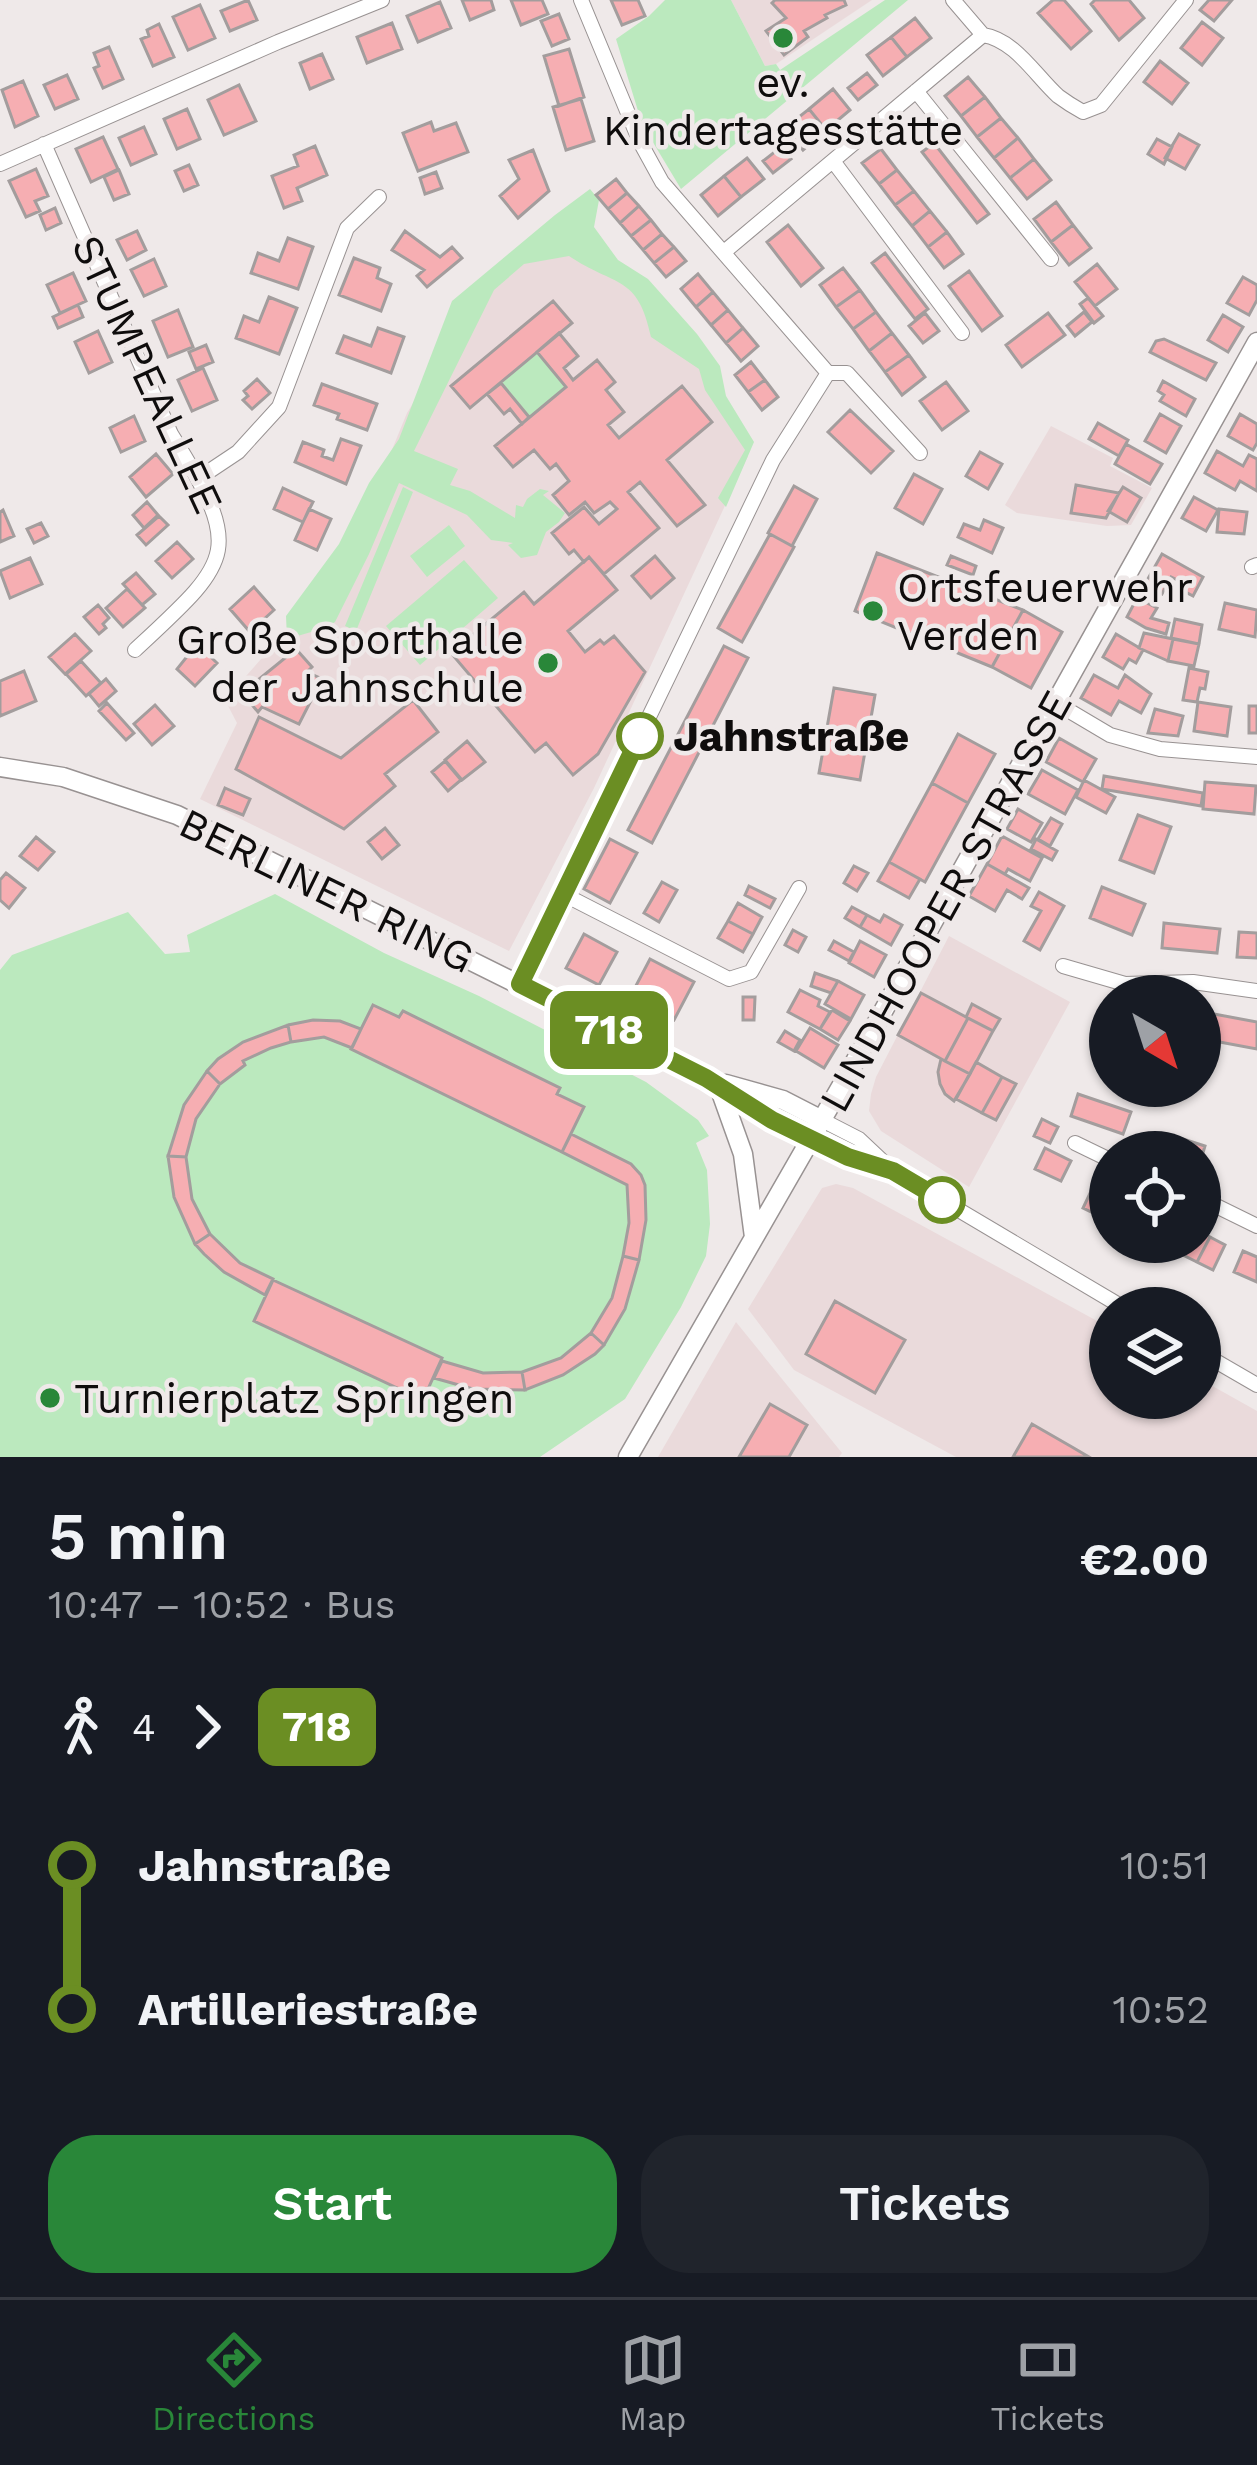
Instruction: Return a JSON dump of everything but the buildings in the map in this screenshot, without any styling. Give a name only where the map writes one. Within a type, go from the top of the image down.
[{"type":"main road","name":"LINDHOOPER STRASSE","points":[[628,1457],[823,1120],[1257,342]]},
{"type":"main road","name":"BERLINER RING","points":[[0,767],[63,778],[177,815],[520,984],[811,1139]]},
{"type":"main road","name":"BERLINER RING","points":[[713,1083],[783,1100],[823,1120]]},
{"type":"main road","points":[[713,1083],[745,1164],[754,1237]]},
{"type":"street","points":[[0,164],[382,0]]},
{"type":"street","points":[[581,0],[640,142],[662,182],[828,374]]},
{"type":"street","points":[[953,0],[983,34],[1010,46],[1062,99],[1083,112],[1101,105],[1186,0]]},
{"type":"street","points":[[724,252],[983,34]]},
{"type":"street","points":[[916,91],[1051,260]]},
{"type":"street","name":"STUMPEALLEE","points":[[44,144],[171,434],[199,478],[219,526],[218,560],[191,598],[135,650]]},
{"type":"street","points":[[832,161],[962,333]]},
{"type":"street","points":[[199,478],[238,452],[279,407],[347,228],[379,197]]},
{"type":"street","points":[[828,374],[847,373],[920,453]]},
{"type":"street","points":[[520,984],[773,460],[828,374]]},
{"type":"street","points":[[1056,703],[1110,735],[1160,749],[1257,757]]},
{"type":"street","points":[[563,894],[729,979],[751,972],[799,888]]},
{"type":"street","points":[[1063,966],[1125,984],[1193,982],[1257,991]]},
{"type":"street","points":[[823,1120],[859,1139],[893,1171],[1089,1287]]},
{"type":"street","points":[[811,1139],[893,1171]]},
{"type":"street","points":[[1076,1143],[1089,1150]]},
{"type":"street","points":[[1221,1208],[1257,1226]]},
{"type":"street","points":[[1221,1364],[1257,1384]]},
{"type":"shaded area","name":"ev. Kindertagesstätte","points":[[731,0],[872,0],[776,64],[765,66]]},
{"type":"shaded area","points":[[518,255],[601,256],[698,350],[748,456],[594,788],[509,951],[200,799],[237,723],[225,700],[297,618],[373,496],[407,413],[464,319]]},
{"type":"shaded area","points":[[1051,426],[1113,458],[1110,466],[1152,488],[1131,525],[1017,513],[1005,505]]},
{"type":"shaded area","points":[[949,936],[1070,1002],[969,1187],[881,1131],[869,1111],[876,1077]]},
{"type":"shaded area","points":[[836,1184],[853,1188],[1089,1317],[1089,1419],[1221,1419],[1221,1391],[1257,1411],[1257,1457],[956,1457],[794,1370],[748,1309],[822,1188]]},
{"type":"shaded area","points":[[736,1322],[842,1453],[839,1457],[658,1457]]},
{"type":"green space","points":[[665,0],[731,0],[765,66],[776,64],[780,70],[885,0],[908,0],[681,189],[642,124],[616,39]]},
{"type":"green space","points":[[590,189],[599,200],[594,227],[618,260],[648,279],[697,334],[720,366],[726,396],[754,442],[726,507],[718,498],[745,450],[705,390],[699,369],[651,337],[639,302],[622,284],[569,256],[524,264],[494,290],[414,451],[458,469],[450,485],[470,491],[515,518],[516,505],[523,507],[540,489],[549,491],[543,495],[565,513],[546,532],[537,555],[521,558],[508,545],[513,543],[491,540],[467,515],[399,483],[335,622],[287,639],[286,616],[339,544],[369,483],[399,439],[452,301]]},
{"type":"green space","points":[[537,352],[566,387],[529,417],[501,383]]},
{"type":"green space","points":[[403,487],[413,492],[356,631],[345,626]]},
{"type":"green space","points":[[449,525],[465,546],[427,577],[410,556]]},
{"type":"green space","points":[[464,560],[498,598],[420,665],[386,626]]},
{"type":"green space","points":[[275,894],[646,1082],[698,1120],[709,1136],[696,1143],[707,1170],[710,1224],[706,1256],[625,1399],[540,1457],[0,1457],[0,970],[12,955],[128,912],[165,954],[190,952],[187,935]]},
{"type":"bus line","name":"718","points":[[640,736],[520,984],[706,1078],[772,1120],[848,1157],[893,1171],[942,1200]]},
{"type":"place","name":"ev. Kindertagesstätte","points":[[783,38]]},
{"type":"place","name":"Ortsfeuerwehr Verden","points":[[873,611]]},
{"type":"place","name":"Große Sporthalle der Jahnschule","points":[[548,663]]},
{"type":"place","name":"Jahnstraße","points":[[640,736]]},
{"type":"place","name":"Turnierplatz Springen","points":[[50,1398]]}]
